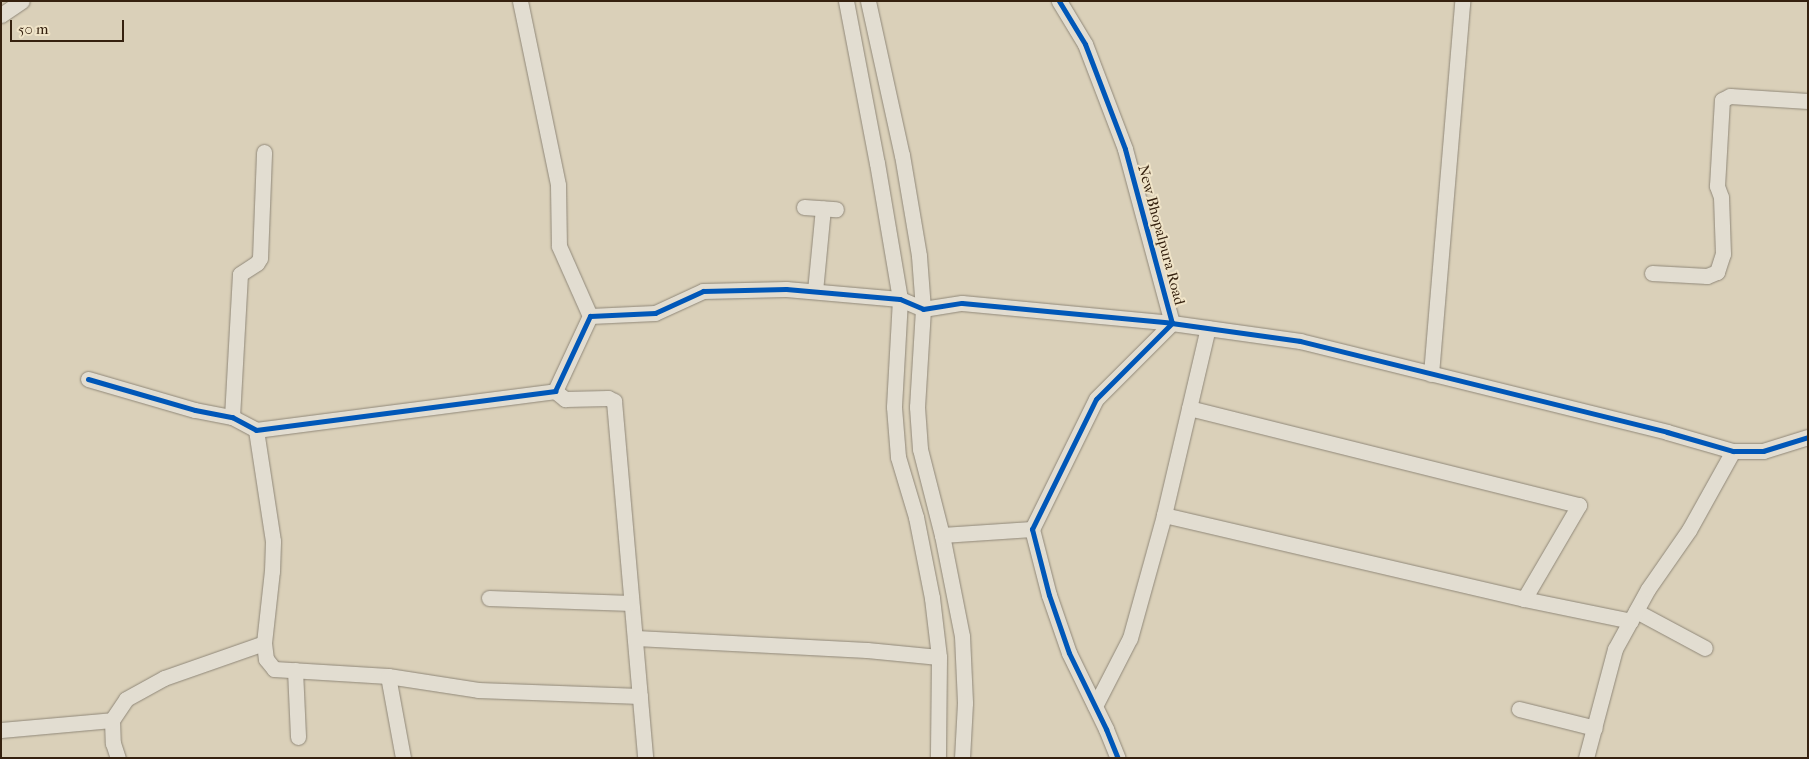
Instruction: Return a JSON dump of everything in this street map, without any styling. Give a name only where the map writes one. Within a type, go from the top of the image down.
[{"type":"street","points":[[1,15],[22,1]]},
{"type":"street","points":[[520,1],[558,185],[559,246],[590,316],[555,391]]},
{"type":"street","points":[[846,1],[881,182],[900,299],[894,407],[898,457],[916,517],[932,598],[939,657],[938,758]]},
{"type":"street","points":[[868,1],[902,156],[919,256],[923,310],[916,407],[920,449],[942,535],[962,636],[965,703],[962,758]]},
{"type":"street","name":"New Bhopalpura Road","points":[[1032,529],[1096,399],[1172,323],[1125,149],[1085,44],[1059,1]]},
{"type":"street","points":[[1431,374],[1462,1]]},
{"type":"street","points":[[1652,273],[1706,276],[1717,272],[1723,254],[1721,197],[1717,186],[1722,100],[1730,96],[1808,101]]},
{"type":"street","points":[[232,417],[240,274],[257,263],[260,258],[264,152]]},
{"type":"street","points":[[804,207],[830,208],[815,291]]},
{"type":"street","points":[[590,316],[656,313],[703,291],[786,289],[900,299],[923,310],[962,303],[1172,323],[1300,341],[1668,432],[1733,451],[1762,451],[1808,437]]},
{"type":"street","points":[[1095,706],[1130,638],[1164,515],[1208,328]]},
{"type":"street","points":[[88,379],[195,410],[232,417],[256,430],[555,391],[565,399],[608,398],[614,401],[645,758]]},
{"type":"street","points":[[1190,408],[1579,505],[1524,599]]},
{"type":"street","points":[[256,430],[273,541],[272,571],[264,643],[266,659],[274,669],[388,676],[478,690],[640,696]]},
{"type":"street","points":[[1586,758],[1615,649],[1648,589],[1689,530],[1733,451]]},
{"type":"street","points":[[1164,515],[1524,599],[1633,616],[1705,648]]},
{"type":"street","points":[[942,535],[1032,529],[1049,595],[1069,653],[1118,758]]},
{"type":"street","points":[[489,598],[631,604]]},
{"type":"street","points":[[636,638],[858,650],[939,657]]},
{"type":"street","points":[[118,758],[113,743],[112,720],[126,699],[164,678],[264,643]]},
{"type":"street","points":[[295,670],[298,738]]},
{"type":"street","points":[[388,676],[403,758]]},
{"type":"street","points":[[1519,709],[1595,728]]},
{"type":"street","points":[[1,730],[112,720]]},
{"type":"cycle path","points":[[1059,1],[1085,44],[1125,149],[1172,323],[1096,399],[1032,529],[1049,595],[1069,653],[1118,758]]},
{"type":"cycle path","points":[[88,379],[195,410],[232,417],[256,430],[555,391],[590,316],[655,313],[703,291],[786,289],[900,299],[923,309],[962,303],[1172,323],[1300,341],[1667,432],[1733,451],[1763,451],[1808,437]]}]
